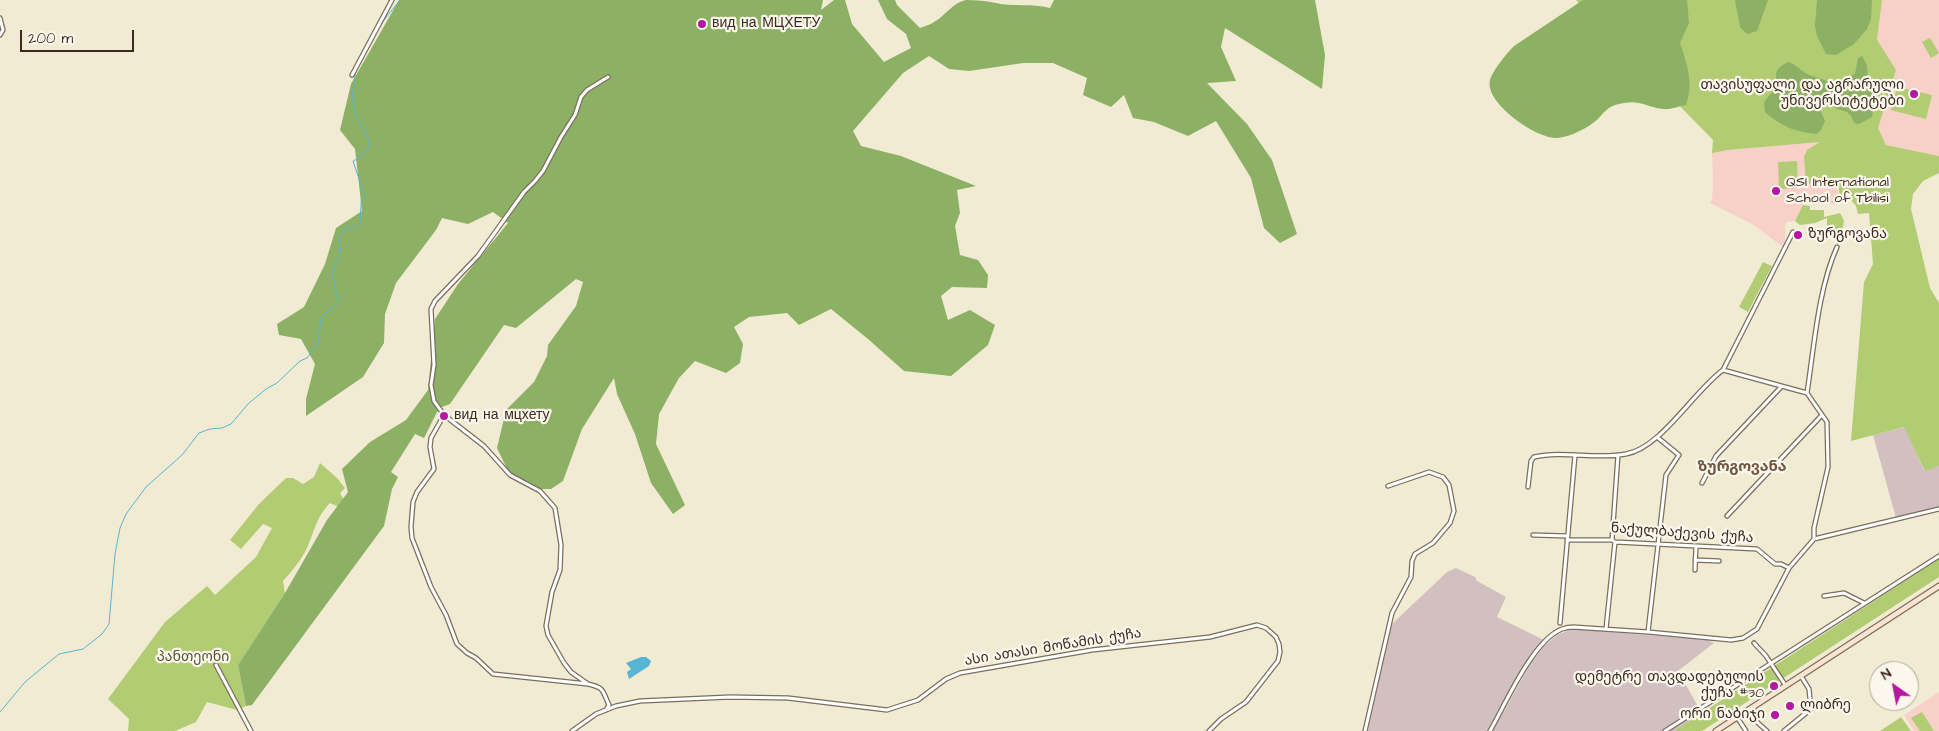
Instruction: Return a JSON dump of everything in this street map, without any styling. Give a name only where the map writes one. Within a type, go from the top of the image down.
[{"type":"main road","points":[[1716,731],[1939,586]]},
{"type":"street","points":[[352,75],[392,0]]},
{"type":"street","points":[[0,18],[3,30],[0,35]]},
{"type":"street","points":[[588,684],[571,672],[564,663],[548,634],[546,626],[552,592],[560,570],[561,545],[555,508],[540,491],[510,475],[484,446],[444,415],[434,401],[432,394],[434,365],[430,309],[435,301],[478,256],[524,192],[543,171],[575,115],[581,97],[608,76]]},
{"type":"street","points":[[1528,487],[1531,461],[1534,457],[1618,455],[1634,452],[1651,443],[1708,382],[1723,370],[1793,232]]},
{"type":"street","points":[[1814,539],[1814,528],[1828,467],[1826,422],[1808,393],[1825,287],[1830,263],[1837,248]]},
{"type":"street","points":[[1723,370],[1780,387],[1808,393]]},
{"type":"street","points":[[1702,483],[1716,456],[1780,387]]},
{"type":"street","points":[[444,415],[431,438],[430,447],[434,469],[417,492],[413,502],[411,527],[412,538],[431,587],[446,615],[457,644],[493,674],[588,684],[604,690],[609,705],[606,710]]},
{"type":"street","points":[[1727,516],[1822,415]]},
{"type":"street","points":[[1648,632],[1666,475],[1680,455],[1657,436]]},
{"type":"street","points":[[1560,623],[1575,455]]},
{"type":"street","points":[[1606,629],[1614,541],[1618,455]]},
{"type":"street","points":[[1365,731],[1392,613],[1411,577],[1412,561],[1416,554],[1434,543],[1450,524],[1454,511],[1449,485],[1443,477],[1430,472],[1388,486]]},
{"type":"street","points":[[1490,731],[1528,662],[1551,636],[1562,629],[1573,627],[1606,629],[1728,640],[1743,638],[1751,634],[1761,623],[1789,568],[1814,539],[1939,509]]},
{"type":"street","name":"ნაქულბაქევის ქუჩა","points":[[1532,534],[1567,538],[1757,549],[1775,564],[1781,564],[1789,568]]},
{"type":"street","points":[[1694,570],[1696,546]]},
{"type":"street","points":[[1665,731],[1939,556]]},
{"type":"street","points":[[1695,560],[1719,561]]},
{"type":"street","points":[[1824,596],[1844,593],[1864,603]]},
{"type":"street","name":"ასი ათასი მოწამის ქუჩა","points":[[572,731],[587,719],[606,710],[629,703],[640,702],[756,696],[887,710],[918,700],[946,679],[960,673],[1092,650],[1210,637],[1254,626],[1266,628],[1276,637],[1279,644],[1278,660],[1246,702],[1221,719],[1209,731]]},
{"type":"street","points":[[1754,643],[1771,663],[1786,686]]},
{"type":"street","points":[[216,665],[251,731]]},
{"type":"street","points":[[1784,731],[1812,709],[1809,689],[1801,676]]},
{"type":"street","points":[[1749,709],[1758,723],[1767,731]]},
{"type":"street","points":[[1737,717],[1746,731]]},
{"type":"shaded area","name":"თავისუფალი და აგრარული უნივერსიტეტები","points":[[1882,0],[1939,0],[1939,156],[1886,145],[1878,128],[1877,40]]},
{"type":"shaded area","name":"QSI International School of Tbilisi","points":[[1830,141],[1840,204],[1804,204],[1795,221],[1785,224],[1785,243],[1783,247],[1752,224],[1710,203],[1712,200],[1713,184],[1712,153]]},
{"type":"shaded area","points":[[1905,427],[1924,470],[1939,466],[1939,507],[1896,518],[1873,435]]},
{"type":"shaded area","points":[[1456,568],[1475,577],[1477,581],[1506,597],[1497,617],[1544,640],[1528,659],[1488,731],[1368,731],[1392,624],[1447,572]]},
{"type":"shaded area","points":[[1572,629],[1708,640],[1714,643],[1678,671],[1709,726],[1702,731],[1493,731],[1531,663],[1543,647],[1557,635]]},
{"type":"shaded area","points":[[1939,692],[1939,731],[1914,731],[1904,715],[1910,711],[1919,711],[1919,705]]},
{"type":"green space","points":[[399,0],[823,0],[821,10],[834,0],[845,0],[852,24],[884,62],[911,48],[906,34],[887,19],[878,0],[895,0],[897,5],[920,28],[932,23],[957,4],[966,0],[1050,8],[1054,0],[1315,0],[1325,55],[1322,89],[1225,28],[1221,47],[1236,81],[1207,83],[1247,124],[1272,160],[1297,234],[1280,243],[1264,228],[1251,178],[1216,121],[1188,136],[1154,122],[1133,118],[1124,95],[1111,107],[1083,95],[1087,78],[1053,63],[1023,63],[969,71],[949,69],[929,56],[903,73],[853,131],[861,146],[901,156],[976,186],[957,190],[960,213],[955,226],[960,255],[978,260],[988,275],[987,288],[952,287],[941,296],[948,320],[970,310],[995,325],[988,345],[951,376],[904,371],[831,309],[799,325],[787,313],[749,317],[734,327],[743,344],[740,363],[726,373],[695,361],[679,378],[659,414],[656,444],[685,505],[673,514],[651,483],[635,434],[617,394],[614,378],[582,429],[563,481],[551,489],[527,486],[509,473],[497,448],[506,410],[534,382],[547,356],[548,345],[576,306],[583,282],[576,279],[516,328],[504,325],[450,404],[439,408],[424,438],[415,434],[391,472],[398,477],[392,489],[384,526],[252,705],[246,706],[238,665],[285,593],[327,520],[348,492],[342,469],[370,442],[406,420],[428,390],[435,319],[458,284],[508,223],[493,212],[468,224],[442,218],[436,230],[396,283],[385,314],[384,343],[363,377],[306,416],[306,399],[315,364],[301,339],[279,335],[277,324],[304,307],[325,264],[336,228],[362,211],[355,149],[340,130],[351,84]]},
{"type":"green space","points":[[1576,0],[1882,0],[1877,40],[1896,70],[1878,128],[1886,145],[1939,156],[1939,173],[1923,181],[1913,194],[1911,209],[1930,288],[1939,303],[1939,466],[1925,471],[1904,427],[1851,441],[1864,282],[1873,264],[1869,213],[1858,214],[1856,206],[1850,199],[1840,199],[1838,182],[1806,184],[1804,157],[1807,150],[1820,142],[1712,153],[1713,140]]},
{"type":"green space","points":[[1583,0],[1687,0],[1689,23],[1680,43],[1687,66],[1689,81],[1686,105],[1666,109],[1635,102],[1615,105],[1607,109],[1598,119],[1584,129],[1557,138],[1537,133],[1503,109],[1490,89],[1490,80],[1500,62],[1514,46]]},
{"type":"green space","points":[[1735,0],[1768,0],[1757,31],[1747,34],[1740,27]]},
{"type":"green space","points":[[1817,0],[1872,0],[1871,19],[1867,29],[1854,44],[1836,55],[1826,54],[1817,36],[1815,26]]},
{"type":"green space","points":[[1930,38],[1939,53],[1931,58],[1922,42]]},
{"type":"green space","points":[[1862,56],[1867,65],[1868,81],[1875,95],[1872,117],[1859,124],[1854,123],[1847,112],[1837,109],[1824,100],[1819,102],[1819,107],[1825,121],[1817,134],[1790,128],[1765,112],[1764,102],[1776,85],[1776,74],[1782,65],[1788,62],[1794,64],[1809,75],[1823,79],[1831,84],[1855,74],[1858,58]]},
{"type":"green space","points":[[1897,87],[1932,95],[1926,119],[1891,110]]},
{"type":"green space","points":[[1797,161],[1798,188],[1779,189],[1778,162]]},
{"type":"green space","points":[[1803,205],[1810,206],[1810,210],[1824,210],[1824,217],[1840,213],[1844,221],[1842,231],[1827,232],[1827,218],[1815,223],[1800,225],[1795,221]]},
{"type":"green space","points":[[1763,262],[1772,266],[1748,312],[1739,307]]},
{"type":"green space","name":"პანთეონი","points":[[320,463],[345,488],[340,493],[344,500],[339,507],[330,503],[321,515],[305,552],[298,564],[283,581],[285,593],[238,665],[246,706],[237,710],[207,702],[196,722],[175,731],[128,731],[129,719],[108,699],[165,622],[207,586],[215,595],[256,557],[272,528],[263,524],[241,549],[230,540],[259,504],[286,478],[293,478],[303,484],[314,477]]},
{"type":"green space","points":[[1939,559],[1939,577],[1702,731],[1674,731]]},
{"type":"green space","points":[[1922,712],[1934,731],[1920,731],[1911,718]]},
{"type":"green space","points":[[1901,717],[1911,731],[1880,731]]},
{"type":"water","points":[[646,657],[651,661],[649,666],[629,679],[627,672],[631,669],[626,663]]},
{"type":"waterway","points":[[380,25],[400,0]]},
{"type":"waterway","points":[[0,712],[25,682],[59,654],[83,649],[102,634],[109,624],[115,554],[120,528],[126,514],[146,487],[182,455],[199,433],[231,424],[248,404],[266,389],[277,383],[300,361],[307,358],[318,343],[321,320],[338,303],[333,274],[334,265],[340,255],[338,239],[347,227],[357,227],[360,223],[362,188],[353,161],[366,152],[368,140],[356,116],[353,105],[356,70]]},
{"type":"place","name":"вид на МЦХЕТУ","points":[[702,24]]},
{"type":"place","name":"თავისუფალი და აგრარული უნივერსიტეტები","points":[[1914,94]]},
{"type":"place","name":"QSI International School of Tbilisi","points":[[1776,191]]},
{"type":"place","name":"ზურგოვანა","points":[[1798,235]]},
{"type":"place","name":"вид на мцхету","points":[[444,416]]},
{"type":"place","name":"დემეტრე თავდადებულის ქუჩა #30","points":[[1774,686]]},
{"type":"place","name":"ლიბრე","points":[[1790,706]]},
{"type":"place","name":"ორი ნაბიჯი","points":[[1775,715]]},
{"type":"district","name":"ზურგოვანა","points":[[1742,468]]}]
